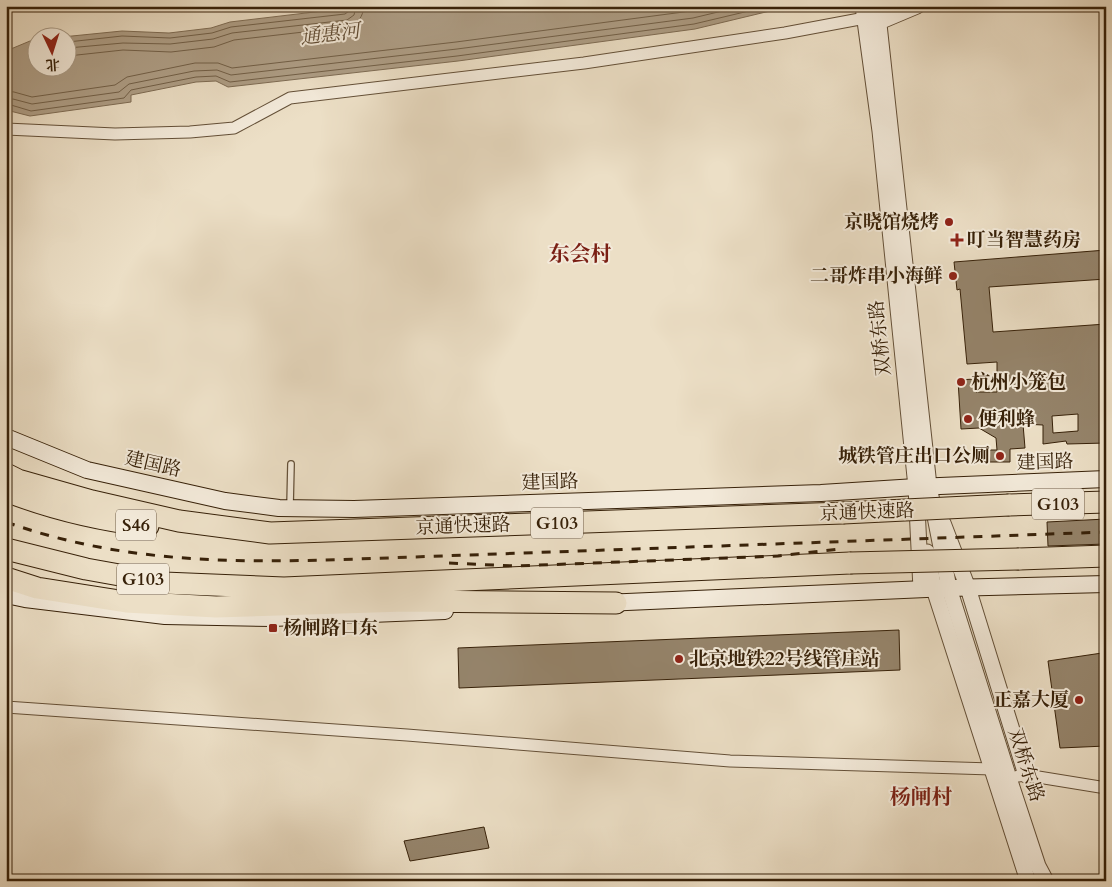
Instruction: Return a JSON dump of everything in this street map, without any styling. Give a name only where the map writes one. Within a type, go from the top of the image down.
[{"type":"highway","name":"京通快速路","points":[[6,474],[18,480],[92,501],[179,520],[270,533],[1106,502]]},
{"type":"highway","name":"S46","points":[[6,492],[37,503],[106,521],[184,531],[270,533]]},
{"type":"highway","name":"G103","points":[[6,549],[86,569],[164,583],[284,588],[850,564],[1106,556]]},
{"type":"highway","points":[[6,573],[92,586],[172,593],[284,588]]},
{"type":"highway","points":[[6,578],[38,588],[126,602],[216,607],[405,601],[616,603]]},
{"type":"main road","name":"建国路","points":[[6,437],[87,470],[225,501],[279,508],[374,508],[821,493],[1106,479]]},
{"type":"main road","points":[[6,595],[164,616],[272,618],[934,589],[1106,584]]},
{"type":"street","name":"双桥东路","points":[[877,6],[869,15],[880,131],[934,589],[1028,881]]},
{"type":"street","points":[[6,129],[115,134],[190,132],[234,128],[290,98],[584,63],[785,33],[917,6]]},
{"type":"street","name":"双桥东路","points":[[922,487],[968,588],[1026,774]]},
{"type":"street","name":"双桥东路","points":[[922,487],[934,589],[1009,778],[1038,866],[1046,881]]},
{"type":"street","points":[[6,707],[407,735],[730,761],[992,769]]},
{"type":"street","points":[[1009,778],[1026,774],[1106,788]]},
{"type":"lane","points":[[290,508],[291,464]]},
{"type":"water","name":"通惠河","points":[[365,6],[783,6],[770,11],[695,29],[458,61],[228,87],[216,81],[196,82],[131,95],[131,102],[30,116],[6,110],[6,51],[28,42],[28,78],[78,78],[78,35],[122,31],[169,33],[211,28],[230,22]]},
{"type":"building","points":[[1106,250],[1106,279],[989,287],[993,332],[1106,324],[1106,443],[1067,444],[1066,441],[1043,444],[1043,425],[1023,424],[1025,448],[1010,449],[1010,462],[990,462],[989,450],[997,450],[996,438],[979,428],[961,429],[958,380],[975,379],[976,392],[997,392],[997,362],[967,364],[960,289],[957,290],[954,262]],"holes":[[[1078,414],[1078,431],[1053,433],[1052,416]]]},
{"type":"building","points":[[1106,519],[1106,544],[1048,546],[1047,522]]},
{"type":"building","name":"北京地铁22号线管庄站","points":[[899,630],[900,670],[459,688],[458,648]]},
{"type":"building","name":"正嘉大厦","points":[[1102,653],[1106,746],[1060,748],[1048,661]]},
{"type":"building","points":[[484,827],[489,848],[410,861],[404,841]]},
{"type":"railway","points":[[6,522],[50,536],[137,553],[181,558],[268,561],[1106,532]]},
{"type":"railway","points":[[449,563],[515,566],[778,556],[840,549]]},
{"type":"place","name":"京晓馆烧烤","points":[[949,222]]},
{"type":"place","name":"叮当智慧药房","points":[[957,240]]},
{"type":"place","name":"二哥炸串小海鲜","points":[[953,276]]},
{"type":"place","name":"杭州小笼包","points":[[961,382]]},
{"type":"place","name":"便利蜂","points":[[968,419]]},
{"type":"place","name":"城铁管庄出口公厕","points":[[1000,456]]},
{"type":"place","name":"杨闸路口东","points":[[273,628]]},
{"type":"place","name":"北京地铁22号线管庄站","points":[[679,659]]},
{"type":"place","name":"正嘉大厦","points":[[1079,700]]},
{"type":"district","name":"东会村","points":[[580,254]]},
{"type":"district","name":"杨闸村","points":[[921,797]]}]
